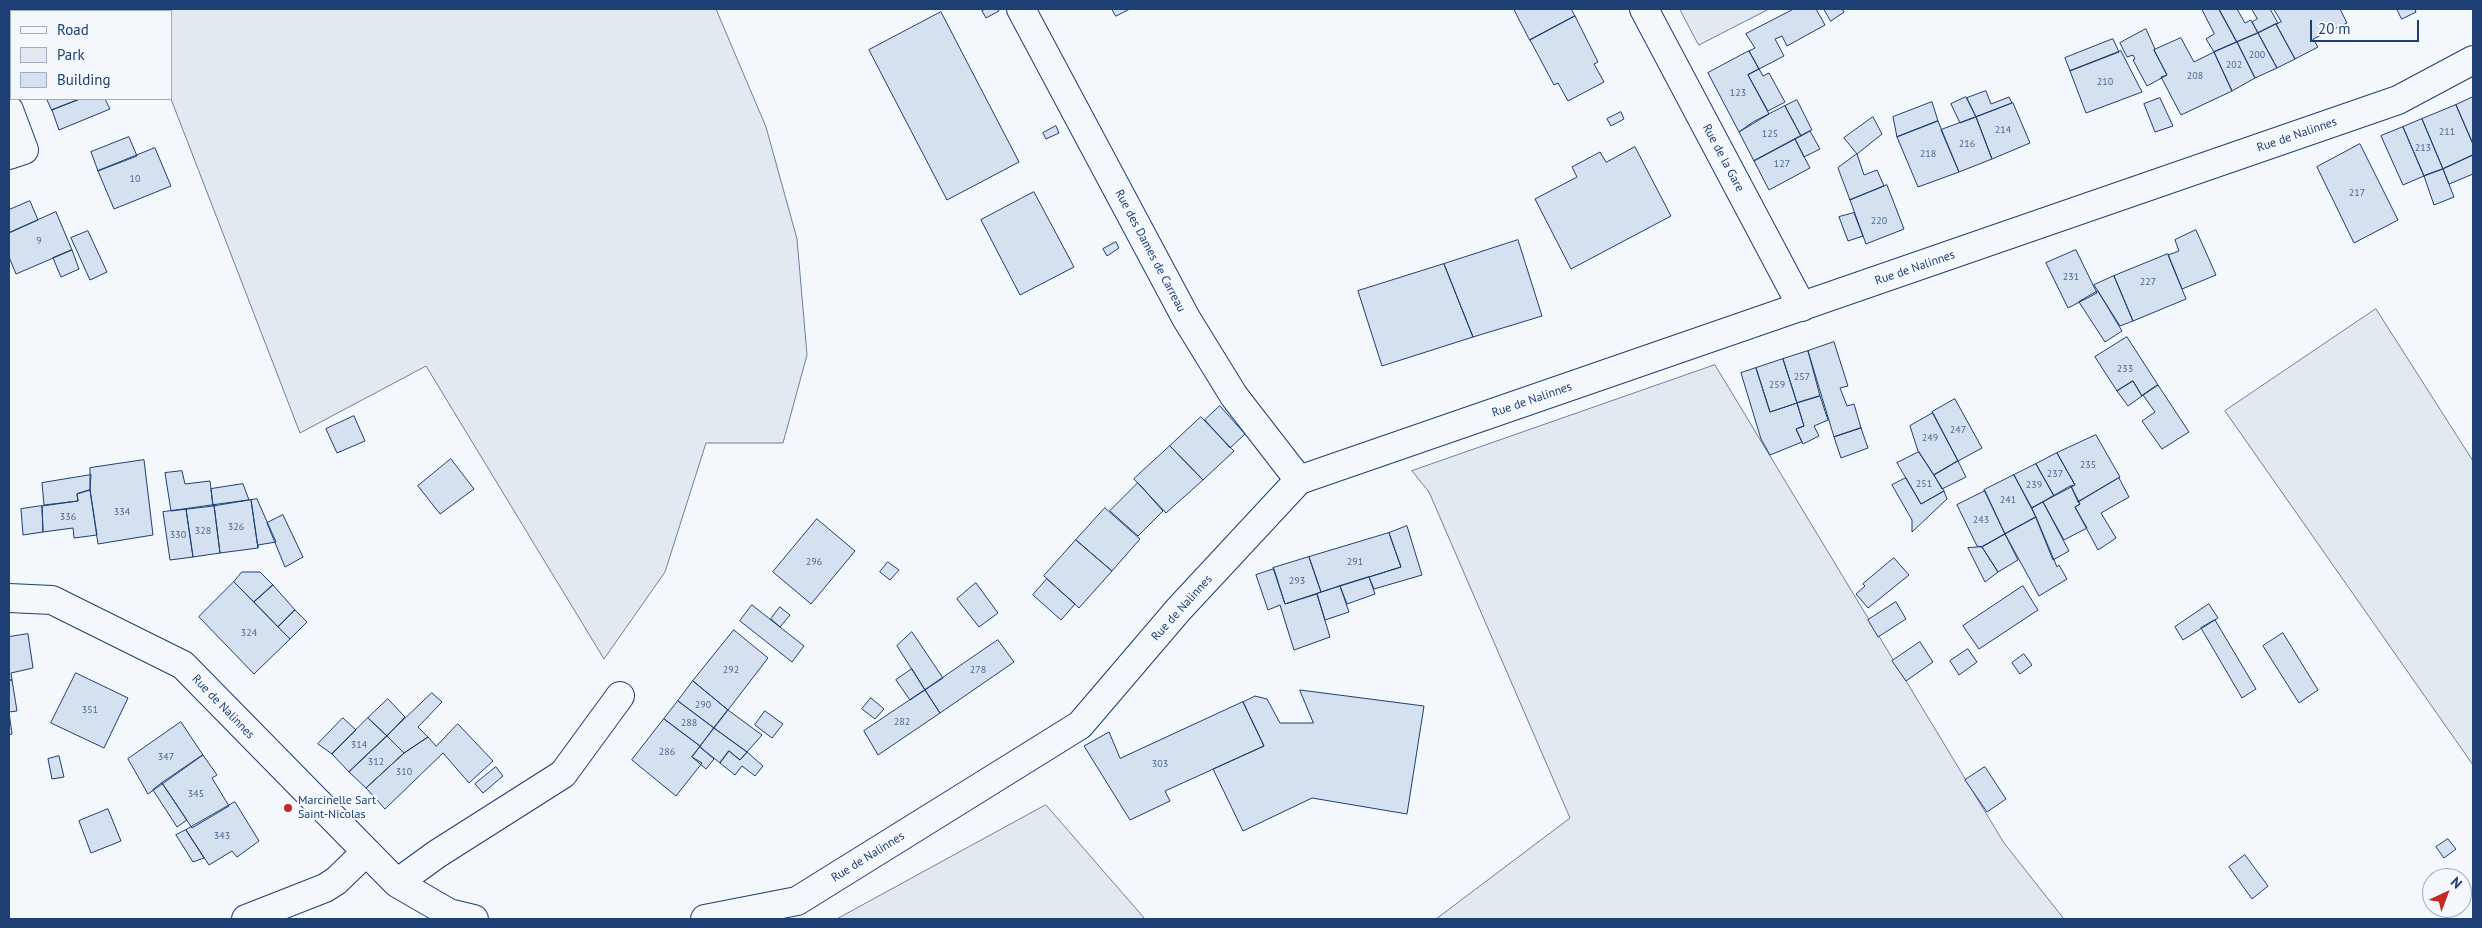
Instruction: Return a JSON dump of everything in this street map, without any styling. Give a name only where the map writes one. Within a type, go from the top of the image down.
[{"type":"street","name":"Rue des Dames de Carreau","points":[[1021,9],[1186,318],[1234,396],[1299,480]]},
{"type":"street","name":"Rue de la Gare","points":[[1644,9],[1802,308]]},
{"type":"street","name":"Rue de Nalinnes","points":[[705,919],[797,901],[1080,725],[1179,609],[1299,480],[1802,308],[2398,100],[2473,60]]},
{"type":"street","points":[[9,110],[24,150],[9,155]]},
{"type":"street","name":"Rue de Nalinnes","points":[[9,598],[52,600],[183,665],[365,853],[397,883],[449,913],[474,919]]},
{"type":"street","points":[[397,883],[437,854],[563,774],[620,696]]},
{"type":"street","points":[[246,919],[325,888],[336,881],[365,853]]},
{"type":"green space","points":[[716,9],[766,127],[797,239],[807,355],[783,443],[706,443],[665,572],[604,659],[426,366],[300,433],[171,100],[172,10],[136,10]]},
{"type":"green space","points":[[1680,9],[1769,9],[1699,45]]},
{"type":"green space","points":[[2376,309],[2473,461],[2473,765],[2225,411]]},
{"type":"green space","points":[[1715,365],[2004,843],[2064,919],[1436,919],[1570,818],[1429,492],[1412,471]]},
{"type":"green space","points":[[1046,805],[1145,919],[837,919]]},
{"type":"building","points":[[9,9],[35,9],[10,10]]},
{"type":"building","points":[[998,9],[999,11],[986,18],[982,11]]},
{"type":"building","points":[[1112,9],[1130,9],[1116,16]]},
{"type":"building","points":[[1514,9],[1571,9],[1575,16],[1530,40]]},
{"type":"building","points":[[1794,9],[1816,9],[1825,25],[1787,46],[1782,36],[1775,39],[1784,56],[1759,69],[1749,51],[1755,48],[1746,34]]},
{"type":"building","points":[[1824,9],[1842,9],[1844,12],[1831,21]]},
{"type":"building","points":[[2202,9],[2219,9],[2237,42],[2214,52],[2206,39],[2214,34]]},
{"type":"building","points":[[2219,9],[2237,9],[2245,23],[2251,20],[2258,33],[2237,42]]},
{"type":"building","points":[[2252,9],[2270,9],[2278,23],[2258,33],[2252,22],[2257,19]]},
{"type":"building","points":[[2274,9],[2340,9],[2347,23],[2313,39],[2318,47],[2295,59],[2276,24],[2281,22]]},
{"type":"building","points":[[2397,9],[2415,9],[2416,12],[2402,19]]},
{"type":"building","points":[[941,12],[1019,162],[947,200],[869,50]]},
{"type":"building","points":[[1575,16],[1598,62],[1594,64],[1604,82],[1568,101],[1558,83],[1554,85],[1530,40]]},
{"type":"building","points":[[2276,24],[2295,59],[2277,68],[2258,33]]},
{"type":"building","points":[[2146,29],[2167,75],[2147,86],[2133,60],[2135,59],[2133,55],[2127,57],[2120,43]]},
{"type":"building","points":[[2258,33],[2277,68],[2255,78],[2237,42]]},
{"type":"building","points":[[2181,38],[2194,62],[2214,52],[2232,91],[2181,115],[2161,77],[2167,75],[2154,50]]},
{"type":"building","points":[[2113,39],[2119,52],[2070,71],[2065,58]]},
{"type":"building","points":[[2237,42],[2255,78],[2232,91],[2214,52]]},
{"type":"building","points":[[1749,51],[1759,69],[1748,75],[1769,114],[1739,132],[1708,73]]},
{"type":"building","points":[[2121,51],[2142,92],[2086,113],[2070,71]]},
{"type":"building","points":[[1759,69],[1763,76],[1769,73],[1785,102],[1768,111],[1748,75]]},
{"type":"building","points":[[1986,91],[1991,104],[2009,97],[2012,103],[1976,117],[1967,98]]},
{"type":"building","points":[[1966,97],[1976,117],[1960,123],[1951,104]]},
{"type":"building","points":[[2473,97],[2473,144],[2456,105]]},
{"type":"building","points":[[2160,98],[2173,126],[2155,132],[2144,104]]},
{"type":"building","points":[[47,100],[77,100],[52,110]]},
{"type":"building","points":[[77,100],[106,100],[110,109],[59,130],[52,110]]},
{"type":"building","points":[[1797,100],[1812,130],[1801,136],[1785,106]]},
{"type":"building","points":[[1932,102],[1938,121],[1897,137],[1893,117]]},
{"type":"building","points":[[2013,103],[2030,143],[1992,159],[1976,117]]},
{"type":"building","points":[[2456,105],[2473,144],[2473,155],[2443,169],[2422,119]]},
{"type":"building","points":[[1785,106],[1801,136],[1754,161],[1739,132],[1753,122]]},
{"type":"building","points":[[1621,112],[1624,119],[1611,126],[1607,119]]},
{"type":"building","points":[[1873,117],[1882,134],[1857,154],[1844,138]]},
{"type":"building","points":[[1976,117],[1992,159],[1959,172],[1941,130]]},
{"type":"building","points":[[2422,119],[2443,169],[2424,176],[2403,127]]},
{"type":"building","points":[[1938,121],[1959,172],[1918,187],[1897,137]]},
{"type":"building","points":[[1056,126],[1059,133],[1046,139],[1043,133]]},
{"type":"building","points":[[2403,127],[2424,176],[2403,185],[2381,136]]},
{"type":"building","points":[[1810,131],[1820,149],[1804,157],[1795,139]]},
{"type":"building","points":[[129,137],[137,156],[98,171],[91,152]]},
{"type":"building","points":[[1795,139],[1810,168],[1769,190],[1754,161]]},
{"type":"building","points":[[2360,144],[2398,220],[2354,243],[2317,167]]},
{"type":"building","points":[[1635,147],[1671,216],[1571,269],[1535,199],[1577,177],[1572,167],[1600,152],[1606,162]]},
{"type":"building","points":[[155,148],[171,186],[114,209],[98,171]]},
{"type":"building","points":[[1857,154],[1864,175],[1877,170],[1884,186],[1850,200],[1838,168]]},
{"type":"building","points":[[2473,155],[2473,174],[2449,184],[2443,169]]},
{"type":"building","points":[[2443,169],[2454,197],[2434,205],[2424,176]]},
{"type":"building","points":[[1887,185],[1904,229],[1866,244],[1850,200]]},
{"type":"building","points":[[1034,192],[1074,267],[1020,295],[981,220]]},
{"type":"building","points":[[30,201],[38,220],[9,233],[9,210]]},
{"type":"building","points":[[56,212],[72,250],[16,274],[9,257],[9,233]]},
{"type":"building","points":[[1854,213],[1863,236],[1848,241],[1839,217]]},
{"type":"building","points":[[2196,230],[2216,275],[2182,289],[2168,255],[2179,251],[2175,240]]},
{"type":"building","points":[[88,231],[107,272],[90,280],[71,238]]},
{"type":"building","points":[[1518,240],[1542,316],[1473,337],[1444,264]]},
{"type":"building","points":[[1116,242],[1119,248],[1107,256],[1103,249]]},
{"type":"building","points":[[72,250],[79,269],[61,277],[53,258]]},
{"type":"building","points":[[2076,250],[2097,293],[2068,308],[2046,263]]},
{"type":"building","points":[[2168,254],[2186,299],[2133,321],[2114,276]]},
{"type":"building","points":[[1444,264],[1473,337],[1382,366],[1358,291]]},
{"type":"building","points":[[2114,276],[2133,321],[2120,326],[2094,285]]},
{"type":"building","points":[[2098,291],[2122,331],[2105,342],[2079,302]]},
{"type":"building","points":[[2127,337],[2158,385],[2142,396],[2133,381],[2117,391],[2095,357]]},
{"type":"building","points":[[1834,342],[1848,386],[1840,388],[1847,406],[1854,404],[1861,428],[1834,437],[1808,351]]},
{"type":"building","points":[[1808,351],[1820,396],[1797,403],[1783,359]]},
{"type":"building","points":[[1783,359],[1797,403],[1770,412],[1756,368]]},
{"type":"building","points":[[1756,368],[1770,412],[1797,403],[1804,426],[1796,429],[1802,442],[1770,455],[1761,439],[1741,373]]},
{"type":"building","points":[[2133,381],[2142,396],[2128,406],[2117,391]]},
{"type":"building","points":[[2158,385],[2189,432],[2162,449],[2142,421],[2155,412],[2143,395]]},
{"type":"building","points":[[1820,396],[1828,420],[1814,426],[1819,436],[1803,444],[1796,429],[1804,426],[1797,403]]},
{"type":"building","points":[[1955,399],[1982,448],[1958,461],[1932,412]]},
{"type":"building","points":[[1220,406],[1245,434],[1230,448],[1205,420]]},
{"type":"building","points":[[1933,413],[1958,461],[1934,475],[1918,451],[1910,426]]},
{"type":"building","points":[[354,416],[365,441],[337,453],[326,429]]},
{"type":"building","points":[[1201,417],[1234,451],[1203,480],[1170,446]]},
{"type":"building","points":[[1861,428],[1868,448],[1841,458],[1834,437]]},
{"type":"building","points":[[2096,435],[2120,477],[2078,502],[2071,486],[2075,485],[2057,453]]},
{"type":"building","points":[[1170,446],[1203,480],[1166,513],[1134,479]]},
{"type":"building","points":[[1919,452],[1944,491],[1921,504],[1897,463]]},
{"type":"building","points":[[2057,453],[2075,485],[2054,496],[2036,464]]},
{"type":"building","points":[[451,459],[474,489],[440,514],[418,486]]},
{"type":"building","points":[[144,460],[153,535],[98,544],[90,490],[90,468]]},
{"type":"building","points":[[1958,461],[1966,477],[1942,489],[1934,475]]},
{"type":"building","points":[[2036,464],[2054,496],[2032,508],[2014,475]]},
{"type":"building","points":[[182,471],[185,484],[210,481],[213,506],[171,511],[165,473]]},
{"type":"building","points":[[91,475],[90,490],[77,494],[78,501],[44,505],[42,483]]},
{"type":"building","points":[[2014,475],[2036,517],[2005,534],[1984,490]]},
{"type":"building","points":[[1906,478],[1921,504],[1944,491],[1947,499],[1912,532],[1912,520],[1892,485]]},
{"type":"building","points":[[2119,478],[2129,497],[2101,513],[2116,538],[2098,550],[2075,507],[2080,504],[2078,502]]},
{"type":"building","points":[[1138,483],[1163,511],[1138,536],[1110,511]]},
{"type":"building","points":[[243,484],[249,500],[213,506],[211,489]]},
{"type":"building","points":[[2071,486],[2080,504],[2075,507],[2087,528],[2064,540],[2043,502]]},
{"type":"building","points":[[90,490],[97,535],[74,538],[73,528],[43,532],[42,506],[78,501],[77,494]]},
{"type":"building","points":[[1985,491],[2005,534],[1982,547],[1977,546],[1957,505]]},
{"type":"building","points":[[257,499],[276,542],[258,545],[258,548],[251,500]]},
{"type":"building","points":[[251,500],[258,548],[220,553],[214,505]]},
{"type":"building","points":[[2043,502],[2069,551],[2053,560],[2032,508]]},
{"type":"building","points":[[214,505],[220,553],[193,557],[186,509]]},
{"type":"building","points":[[42,506],[43,532],[23,535],[21,509]]},
{"type":"building","points":[[1105,508],[1140,539],[1112,571],[1076,540]]},
{"type":"building","points":[[186,509],[193,557],[170,560],[163,512]]},
{"type":"building","points":[[283,515],[303,557],[285,567],[267,523]]},
{"type":"building","points":[[2036,517],[2057,567],[2059,565],[2067,579],[2039,596],[2005,534]]},
{"type":"building","points":[[817,519],[855,551],[811,604],[773,572]]},
{"type":"building","points":[[1407,526],[1422,575],[1374,589],[1369,577],[1401,567],[1389,533]]},
{"type":"building","points":[[1389,533],[1401,567],[1321,592],[1309,557]]},
{"type":"building","points":[[2005,534],[2018,560],[1998,572],[1982,547]]},
{"type":"building","points":[[1076,540],[1112,571],[1079,608],[1044,576]]},
{"type":"building","points":[[1982,547],[1998,572],[1985,582],[1968,548]]},
{"type":"building","points":[[1309,557],[1321,592],[1285,604],[1273,568]]},
{"type":"building","points":[[1894,558],[1909,575],[1868,608],[1856,594],[1865,586],[1863,584]]},
{"type":"building","points":[[888,562],[899,570],[890,580],[880,572]]},
{"type":"building","points":[[1274,569],[1285,604],[1317,594],[1330,637],[1294,650],[1280,605],[1268,610],[1256,575]]},
{"type":"building","points":[[242,572],[260,572],[273,585],[254,602],[234,582]]},
{"type":"building","points":[[1369,577],[1375,594],[1347,604],[1340,586]]},
{"type":"building","points":[[1047,579],[1075,604],[1061,620],[1033,595]]},
{"type":"building","points":[[234,582],[290,639],[254,674],[199,617]]},
{"type":"building","points":[[976,583],[998,613],[979,627],[957,599]]},
{"type":"building","points":[[273,585],[295,610],[278,627],[254,602]]},
{"type":"building","points":[[1340,586],[1349,612],[1325,620],[1317,594]]},
{"type":"building","points":[[2023,586],[2038,610],[1979,649],[1963,626]]},
{"type":"building","points":[[1896,602],[1906,619],[1878,637],[1868,620]]},
{"type":"building","points":[[2209,604],[2218,618],[2183,640],[2175,627]]},
{"type":"building","points":[[752,605],[804,646],[792,662],[740,621]]},
{"type":"building","points":[[780,607],[790,615],[780,627],[771,619]]},
{"type":"building","points":[[295,610],[307,622],[290,639],[278,627]]},
{"type":"building","points":[[2215,620],[2256,689],[2242,698],[2201,628]]},
{"type":"building","points":[[734,630],[768,658],[728,710],[693,681]]},
{"type":"building","points":[[912,632],[943,678],[925,690],[897,646]]},
{"type":"building","points":[[2283,633],[2318,690],[2299,703],[2263,646]]},
{"type":"building","points":[[28,634],[33,668],[11,673],[12,680],[9,680],[9,637]]},
{"type":"building","points":[[998,640],[1014,662],[940,713],[925,690]]},
{"type":"building","points":[[1920,642],[1933,662],[1906,681],[1892,661]]},
{"type":"building","points":[[1968,649],[1977,662],[1959,675],[1950,661]]},
{"type":"building","points":[[2024,654],[2032,665],[2020,674],[2012,663]]},
{"type":"building","points":[[912,669],[925,690],[910,700],[896,680]]},
{"type":"building","points":[[76,673],[128,698],[104,748],[51,723]]},
{"type":"building","points":[[9,680],[12,680],[17,711],[9,712]]},
{"type":"building","points":[[693,681],[728,710],[714,728],[678,701]]},
{"type":"building","points":[[925,690],[940,713],[878,755],[864,731]]},
{"type":"building","points":[[1300,690],[1424,706],[1407,814],[1312,798],[1243,831],[1213,769],[1264,746],[1243,702],[1255,696],[1267,699],[1280,723],[1313,723]]},
{"type":"building","points":[[432,693],[442,702],[418,727],[428,737],[404,753],[387,736]]},
{"type":"building","points":[[871,698],[884,709],[875,719],[862,709]]},
{"type":"building","points":[[388,699],[405,717],[387,736],[368,718]]},
{"type":"building","points":[[678,701],[714,728],[700,746],[664,719]]},
{"type":"building","points":[[1243,702],[1264,746],[1165,791],[1170,801],[1130,820],[1084,746],[1109,732],[1120,758]]},
{"type":"building","points":[[728,710],[762,735],[747,752],[714,728]]},
{"type":"building","points":[[765,711],[783,724],[772,738],[755,725]]},
{"type":"building","points":[[9,712],[12,734],[9,735]]},
{"type":"building","points":[[343,718],[356,730],[332,754],[318,744]]},
{"type":"building","points":[[368,718],[387,736],[349,772],[332,754]]},
{"type":"building","points":[[664,719],[700,746],[692,757],[702,763],[676,796],[632,760]]},
{"type":"building","points":[[181,722],[203,755],[148,794],[128,759]]},
{"type":"building","points":[[458,724],[493,761],[469,783],[443,753],[385,809],[366,788],[404,753],[428,737],[436,746]]},
{"type":"building","points":[[714,728],[747,752],[740,760],[729,751],[720,763],[700,747]]},
{"type":"building","points":[[387,736],[404,753],[366,788],[349,772]]},
{"type":"building","points":[[700,747],[714,759],[706,769],[692,757]]},
{"type":"building","points":[[729,751],[740,760],[747,752],[763,766],[755,776],[742,766],[735,775],[720,763]]},
{"type":"building","points":[[203,755],[217,775],[212,778],[229,806],[192,828],[162,783]]},
{"type":"building","points":[[59,756],[64,777],[52,779],[48,759]]},
{"type":"building","points":[[496,767],[503,776],[483,793],[475,784]]},
{"type":"building","points":[[1985,767],[2006,799],[1987,812],[1965,780]]},
{"type":"building","points":[[162,783],[187,820],[177,827],[153,790]]},
{"type":"building","points":[[235,802],[259,841],[237,857],[232,851],[209,865],[186,830]]},
{"type":"building","points":[[108,809],[121,841],[91,853],[79,821]]},
{"type":"building","points":[[186,830],[204,858],[193,862],[176,835]]},
{"type":"building","points":[[2448,839],[2456,849],[2444,858],[2436,847]]},
{"type":"building","points":[[2245,855],[2268,886],[2252,899],[2229,867]]},
{"type":"place","name":"Marcinelle Sart Saint-Nicolas","points":[[288,808]]}]
